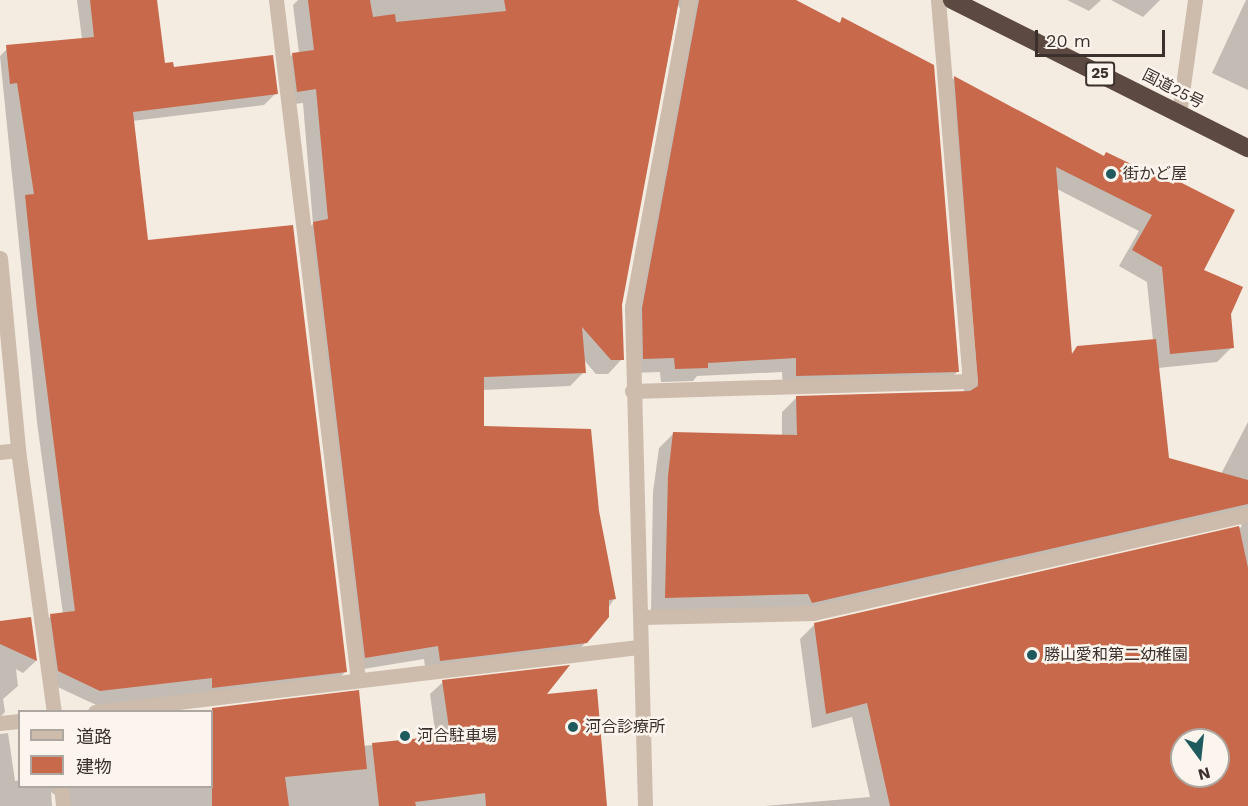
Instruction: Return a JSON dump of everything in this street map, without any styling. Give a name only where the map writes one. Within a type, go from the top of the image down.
[{"type":"highway","name":"国道25号","points":[[952,0],[1248,148]]},
{"type":"street","points":[[276,0],[358,680]]},
{"type":"street","points":[[645,806],[639,647],[641,617],[632,391],[632,307],[689,0]]},
{"type":"street","points":[[632,391],[970,381],[938,0]]},
{"type":"street","points":[[1179,114],[1194,0]]},
{"type":"street","points":[[0,258],[18,450],[54,710]]},
{"type":"street","points":[[0,452],[18,450]]},
{"type":"street","points":[[641,617],[813,613],[1248,514]]},
{"type":"street","points":[[103,710],[639,647]]},
{"type":"street","points":[[0,723],[18,721]]},
{"type":"street","points":[[62,788],[63,806]]},
{"type":"building","points":[[90,0],[157,0],[165,63],[173,62],[174,67],[273,55],[278,94],[133,112],[148,240],[293,225],[347,672],[212,688],[212,678],[100,691],[58,671],[50,614],[75,611],[37,311],[25,195],[34,194],[17,83],[10,84],[6,45],[94,37]]},
{"type":"building","points":[[308,0],[370,0],[373,17],[395,14],[396,22],[506,11],[504,0],[679,0],[622,305],[624,360],[611,360],[582,327],[586,373],[484,377],[484,426],[591,429],[599,511],[616,599],[609,600],[609,617],[587,643],[440,661],[438,646],[365,658],[313,222],[328,219],[316,89],[297,92],[292,53],[314,50]]},
{"type":"building","points":[[699,0],[796,0],[840,23],[842,17],[934,65],[959,372],[796,376],[796,358],[708,363],[708,368],[675,369],[674,358],[643,359],[642,308]]},
{"type":"building","points":[[954,76],[1104,156],[1106,152],[1171,183],[1174,179],[1235,210],[1204,270],[1243,287],[1231,314],[1234,348],[1170,354],[1162,267],[1132,250],[1152,215],[1056,167],[1072,354],[1077,346],[1156,339],[1169,458],[1248,480],[1248,504],[812,603],[808,594],[665,598],[668,476],[673,432],[797,435],[796,396],[970,391],[978,386]]},
{"type":"building","points":[[1239,526],[1248,568],[1248,806],[890,806],[867,703],[826,714],[814,623]]},
{"type":"building","points":[[31,617],[37,661],[0,644],[0,621]]},
{"type":"building","points":[[570,665],[547,694],[597,689],[607,806],[486,806],[485,793],[415,802],[416,806],[379,806],[372,743],[450,735],[442,680]]},
{"type":"building","points":[[359,690],[367,769],[285,777],[289,806],[212,806],[212,708]]},
{"type":"place","name":"街かど屋","points":[[1111,174]]},
{"type":"place","name":"勝山愛和第二幼稚園","points":[[1032,655]]},
{"type":"place","name":"河合診療所","points":[[573,727]]},
{"type":"place","name":"河合駐車場","points":[[405,736]]}]
